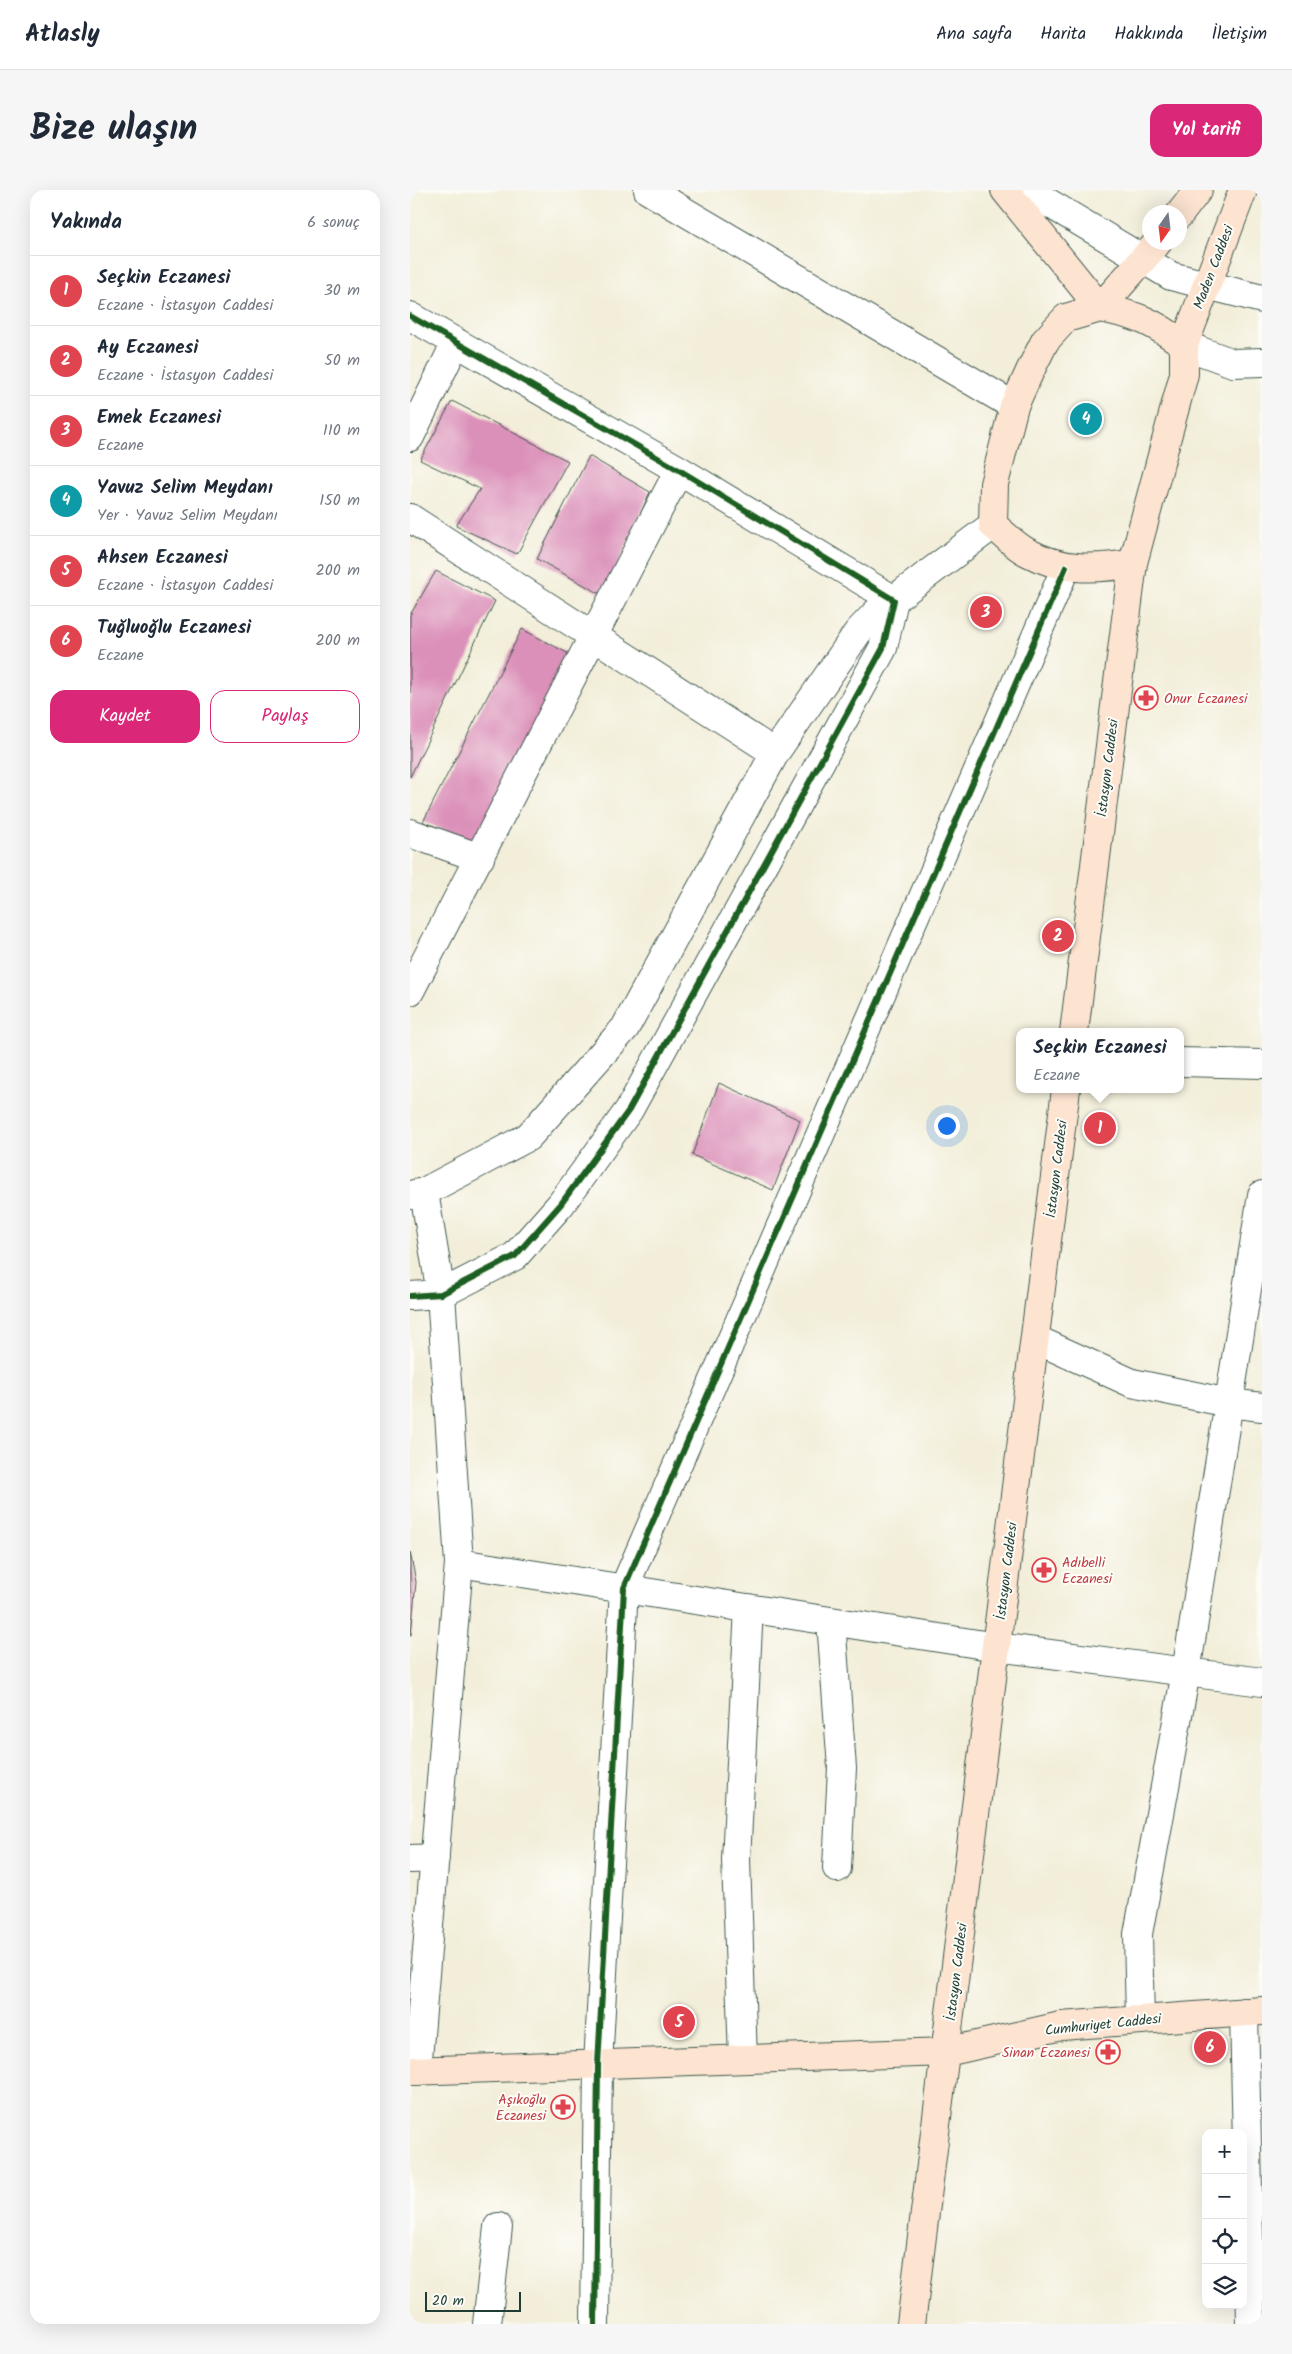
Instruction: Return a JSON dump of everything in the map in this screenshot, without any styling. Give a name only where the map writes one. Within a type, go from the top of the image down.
[{"type":"main road","points":[[1006,190],[1100,308]]},
{"type":"main road","points":[[1187,205],[1198,190]]},
{"type":"main road","name":"Maden Caddesi","points":[[1133,564],[1184,374],[1184,345],[1243,190]]},
{"type":"main road","points":[[1100,308],[1151,251]]},
{"type":"main road","points":[[1133,564],[1100,569],[1066,567],[1026,552],[993,525],[994,484],[1014,406],[1045,341],[1066,318],[1100,308],[1130,314],[1159,326],[1184,345]]},
{"type":"main road","name":"İstasyon Caddesi","points":[[1075,1028],[1133,564]]},
{"type":"main road","name":"İstasyon Caddesi","points":[[911,2324],[1066,1093]]},
{"type":"main road","name":"Cumhuriyet Caddesi","points":[[414,2071],[946,2052],[1061,2026],[1253,2011]]},
{"type":"street","points":[[648,190],[1014,406]]},
{"type":"street","points":[[1028,190],[1151,251],[1171,276],[1262,299]]},
{"type":"street","points":[[410,316],[679,470],[894,600]]},
{"type":"street","points":[[410,437],[456,342]]},
{"type":"street","points":[[1184,345],[1233,363],[1262,362]]},
{"type":"street","points":[[410,991],[679,470]]},
{"type":"street","points":[[410,518],[775,753]]},
{"type":"street","points":[[414,2071],[422,1858],[459,1563],[441,1294],[417,1194],[528,1137],[625,1028],[775,753],[858,632],[876,613],[993,525]]},
{"type":"street","points":[[595,2324],[598,2064],[624,1588],[1066,567]]},
{"type":"street","points":[[410,1296],[441,1294],[515,1256],[561,1204],[629,1110],[883,648],[894,600]]},
{"type":"street","points":[[410,833],[480,858]]},
{"type":"street","points":[[1184,1062],[1262,1064]]},
{"type":"street","points":[[1140,2020],[1138,1934],[1186,1672],[1229,1403],[1255,1278],[1262,1195]]},
{"type":"street","points":[[1035,1339],[1132,1383],[1229,1403],[1262,1407]]},
{"type":"street","points":[[459,1563],[997,1647],[1262,1682]]},
{"type":"street","points":[[742,2059],[736,1860],[749,1608]]},
{"type":"street","points":[[831,1621],[842,1768],[837,1868]]},
{"type":"street","points":[[1251,2324],[1253,2011]]},
{"type":"street","points":[[487,2324],[498,2227]]},
{"type":"building","points":[[452,401],[568,461],[517,554],[456,526],[480,489],[420,460]]},
{"type":"building","points":[[589,456],[650,492],[604,596],[537,559]]},
{"type":"building","points":[[436,571],[495,601],[410,777],[410,615]]},
{"type":"building","points":[[522,629],[571,655],[475,841],[423,822]]},
{"type":"building","points":[[719,1083],[800,1120],[773,1190],[692,1155]]},
{"type":"building","points":[[410,1552],[416,1582],[411,1635],[410,1635]]},
{"type":"cycle path","points":[[410,316],[679,470],[894,600],[883,648],[629,1110],[561,1204],[515,1256],[441,1294],[410,1296]]},
{"type":"cycle path","points":[[595,2324],[598,2065],[624,1588],[1066,567]]},
{"type":"place","name":"Yavuz Selim Meydanı","points":[[1086,419]]},
{"type":"place","name":"Emek Eczanesi","points":[[986,612]]},
{"type":"place","name":"Onur Eczanesi","points":[[1146,698]]},
{"type":"place","name":"Ay Eczanesi","points":[[1058,936]]},
{"type":"place","name":"Seçkin Eczanesi","points":[[1100,1128]]},
{"type":"place","name":"Adıbelli Eczanesi","points":[[1044,1570]]},
{"type":"place","name":"Ahsen Eczanesi","points":[[679,2022]]},
{"type":"place","name":"Tuğluoğlu Eczanesi","points":[[1210,2047]]},
{"type":"place","name":"Sinan Eczanesi","points":[[1108,2052]]},
{"type":"place","name":"Aşıkoğlu Eczanesi","points":[[563,2107]]}]
